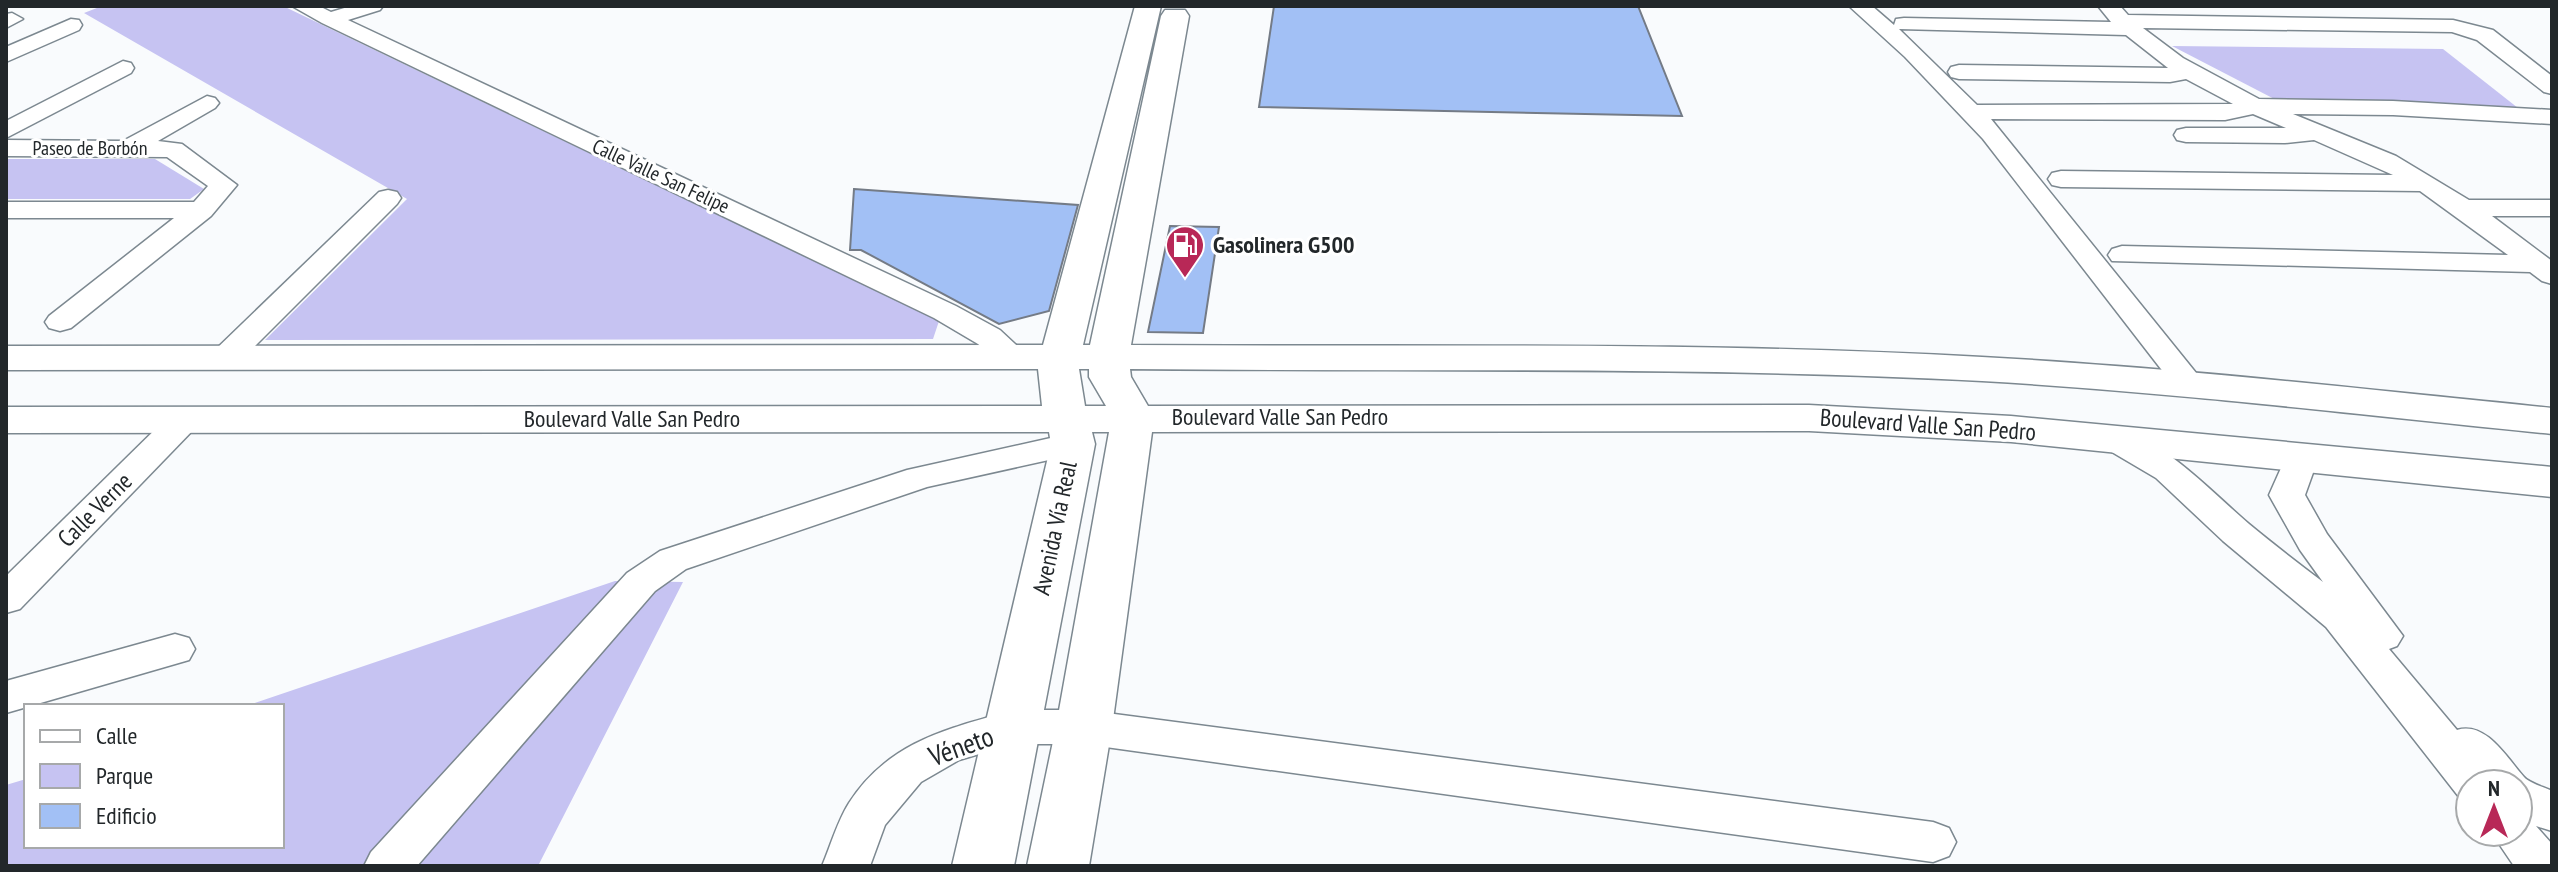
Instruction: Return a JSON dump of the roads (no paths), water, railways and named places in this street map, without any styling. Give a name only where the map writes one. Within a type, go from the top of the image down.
[{"type":"main road","name":"Avenida Vía Real","points":[[983,866],[1013,727],[1063,399],[1148,6]]},
{"type":"main road","points":[[1058,866],[1084,727],[1118,387],[1177,6]]},
{"type":"main road","name":"Boulevard Valle San Pedro","points":[[6,420],[184,420],[508,389],[1013,357],[1063,399]]},
{"type":"main road","name":"Boulevard Valle San Pedro","points":[[6,358],[225,358],[508,389]]},
{"type":"main road","name":"Boulevard Valle San Pedro","points":[[6,377],[1063,399],[1118,387],[1781,362],[1981,369],[2189,384],[2552,421]]},
{"type":"main road","name":"Boulevard Valle San Pedro","points":[[1063,399],[1118,387],[1791,381],[1990,389],[2203,404],[2552,439]]},
{"type":"main road","name":"Boulevard Valle San Pedro","points":[[1118,387],[1809,418],[2112,438],[2552,482]]},
{"type":"main road","name":"Boulevard Valle San Pedro","points":[[1118,387],[1801,401],[2219,427],[2552,461]]},
{"type":"main road","name":"Boulevard Valle San Pedro","points":[[6,395],[508,389]]},
{"type":"street","name":"Calle Valle San Felipe","points":[[302,6],[902,290],[989,337],[1013,357]]},
{"type":"street","points":[[329,19],[373,6]]},
{"type":"street","points":[[1859,6],[1913,52],[1992,134],[2189,384]]},
{"type":"street","points":[[1904,24],[2120,19],[2453,26],[2485,35],[2552,87]]},
{"type":"street","points":[[2120,19],[2189,72],[2312,131],[2386,160],[2463,208],[2544,269]]},
{"type":"street","points":[[6,55],[71,25]]},
{"type":"street","points":[[6,131],[123,68]]},
{"type":"street","points":[[1959,72],[2170,75],[2189,72]]},
{"type":"street","points":[[129,148],[207,103]]},
{"type":"street","points":[[1972,112],[2225,113],[2257,106],[2393,108],[2552,117]]},
{"type":"street","points":[[1992,134],[2285,136],[2312,131],[2348,116],[2393,108]]},
{"type":"street","name":"Paseo de Borbón","points":[[6,148],[173,149],[224,185],[201,210]]},
{"type":"street","points":[[2061,179],[2424,183]]},
{"type":"street","points":[[225,358],[388,198]]},
{"type":"street","points":[[2463,208],[2552,208]]},
{"type":"street","points":[[6,210],[201,210]]},
{"type":"street","points":[[6,232],[37,210]]},
{"type":"street","points":[[60,322],[201,210]]},
{"type":"street","points":[[2122,255],[2544,269]]},
{"type":"street","points":[[388,866],[641,582],[673,560],[919,478],[1063,399]]},
{"type":"street","name":"Calle Verne","points":[[6,599],[184,420]]},
{"type":"street","points":[[2112,438],[2168,470],[2236,532],[2340,617],[2462,768]]},
{"type":"street","points":[[2302,456],[2287,495],[2313,541],[2460,738],[2489,768]]},
{"type":"street","points":[[6,697],[175,649]]},
{"type":"street","name":"Véneto","points":[[846,866],[866,815],[905,769],[945,747],[1013,727],[1084,727],[1933,842]]},
{"type":"street","points":[[2534,803],[2552,812]]},
{"type":"street","points":[[2527,848],[2542,866]]},
{"type":"place","name":"Gasolinera G500","points":[[1185,279]]}]
